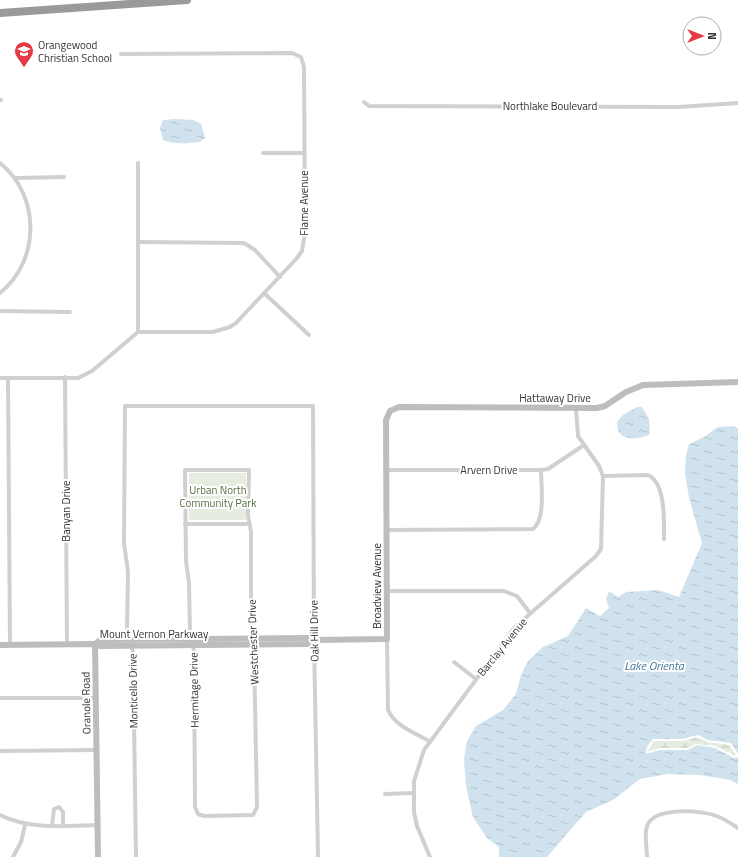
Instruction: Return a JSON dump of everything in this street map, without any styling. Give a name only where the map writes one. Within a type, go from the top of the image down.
[{"type":"highway","points":[[0,13],[187,0]]},
{"type":"street","name":"Flame Avenue","points":[[121,54],[297,54],[301,57],[304,67],[304,243],[297,258],[236,323],[222,330],[138,332]]},
{"type":"street","points":[[430,107],[431,101]]},
{"type":"street","name":"Northlake Boulevard","points":[[364,102],[369,106],[430,107],[678,107],[738,103]]},
{"type":"street","points":[[263,153],[304,153]]},
{"type":"street","points":[[0,163],[15,178],[26,199],[30,211],[31,236],[28,249],[16,275],[0,293]]},
{"type":"street","points":[[0,378],[65,378],[85,376],[138,332],[138,163]]},
{"type":"street","points":[[15,178],[64,177]]},
{"type":"street","points":[[138,242],[244,243],[256,250],[280,276]]},
{"type":"street","points":[[264,293],[310,335]]},
{"type":"street","points":[[0,312],[70,312]]},
{"type":"street","points":[[8,378],[10,645]]},
{"type":"street","name":"Banyan Drive","points":[[65,378],[66,645]]},
{"type":"street","name":"Hattaway Drive","points":[[390,411],[399,408],[597,408],[605,406],[626,392],[643,385],[738,382]]},
{"type":"street","name":"Oak Hill Drive","points":[[125,406],[313,406],[314,640],[318,857]]},
{"type":"street","name":"Monticello Drive","points":[[125,406],[124,543],[128,572],[127,632],[131,642],[136,857]]},
{"type":"street","name":"Barclay Avenue","points":[[430,857],[417,826],[414,793],[418,767],[429,741],[515,627],[596,556],[601,549],[603,476],[599,466],[584,445],[576,429],[576,409]]},
{"type":"street","name":"Broadview Avenue","points":[[390,411],[386,420],[388,710],[397,722],[429,741]]},
{"type":"street","name":"Arvern Drive","points":[[387,470],[541,470],[548,469],[584,445]]},
{"type":"street","name":"Westchester Drive","points":[[185,470],[249,470],[248,516],[250,524],[257,807],[253,815],[204,816],[198,814]]},
{"type":"street","name":"Hermitage Drive","points":[[185,470],[186,561],[189,583],[190,632],[192,642],[195,807],[198,814]]},
{"type":"street","points":[[387,530],[529,530],[537,526],[541,518],[541,470]]},
{"type":"street","points":[[603,476],[648,475],[657,482],[664,514],[664,539]]},
{"type":"street","points":[[185,524],[250,524]]},
{"type":"street","points":[[387,591],[504,591],[517,596],[530,613]]},
{"type":"street","name":"Mount Vernon Parkway","points":[[95,644],[100,640],[131,642],[192,642],[307,638],[314,640],[387,639]]},
{"type":"street","points":[[0,645],[95,644]]},
{"type":"street","name":"Oranole Road","points":[[95,644],[98,857]]},
{"type":"street","points":[[454,662],[476,679]]},
{"type":"street","points":[[0,698],[96,698]]},
{"type":"street","points":[[0,751],[96,750]]},
{"type":"street","points":[[385,794],[414,793]]},
{"type":"street","points":[[52,826],[54,809],[59,807],[64,812],[63,826]]},
{"type":"street","points":[[647,857],[647,832],[650,822],[666,814],[684,811],[719,817],[738,828]]},
{"type":"street","points":[[0,815],[25,825],[98,825]]},
{"type":"street","points":[[13,857],[21,842],[25,825]]},
{"type":"green space","name":"Urban North Community Park","points":[[189,473],[246,473],[246,520],[189,520]]},
{"type":"green space","points":[[697,737],[708,742],[730,745],[736,756],[715,746],[696,744],[687,748],[660,748],[647,752],[654,741],[682,741]]},
{"type":"water","points":[[163,120],[193,120],[201,124],[205,138],[200,142],[185,143],[172,143],[163,140],[160,128]]},
{"type":"water","points":[[637,407],[642,407],[649,419],[650,434],[638,438],[625,437],[618,431],[617,422],[623,415]]},
{"type":"water","name":"Lake Orienta","points":[[733,426],[738,428],[738,754],[731,743],[708,740],[698,735],[682,739],[653,739],[648,745],[645,754],[660,750],[688,750],[697,745],[715,748],[734,758],[738,757],[738,784],[730,780],[700,775],[667,774],[640,779],[613,800],[586,812],[547,857],[499,857],[499,847],[487,838],[473,817],[466,786],[464,759],[467,741],[476,726],[503,710],[516,694],[521,675],[528,661],[543,647],[568,636],[586,608],[600,616],[609,608],[606,599],[609,591],[618,597],[626,592],[658,590],[679,597],[702,543],[689,498],[685,473],[686,455],[689,444],[704,437],[718,427]]},
{"type":"place","name":"Orangewood Christian School","points":[[24,68]]}]
